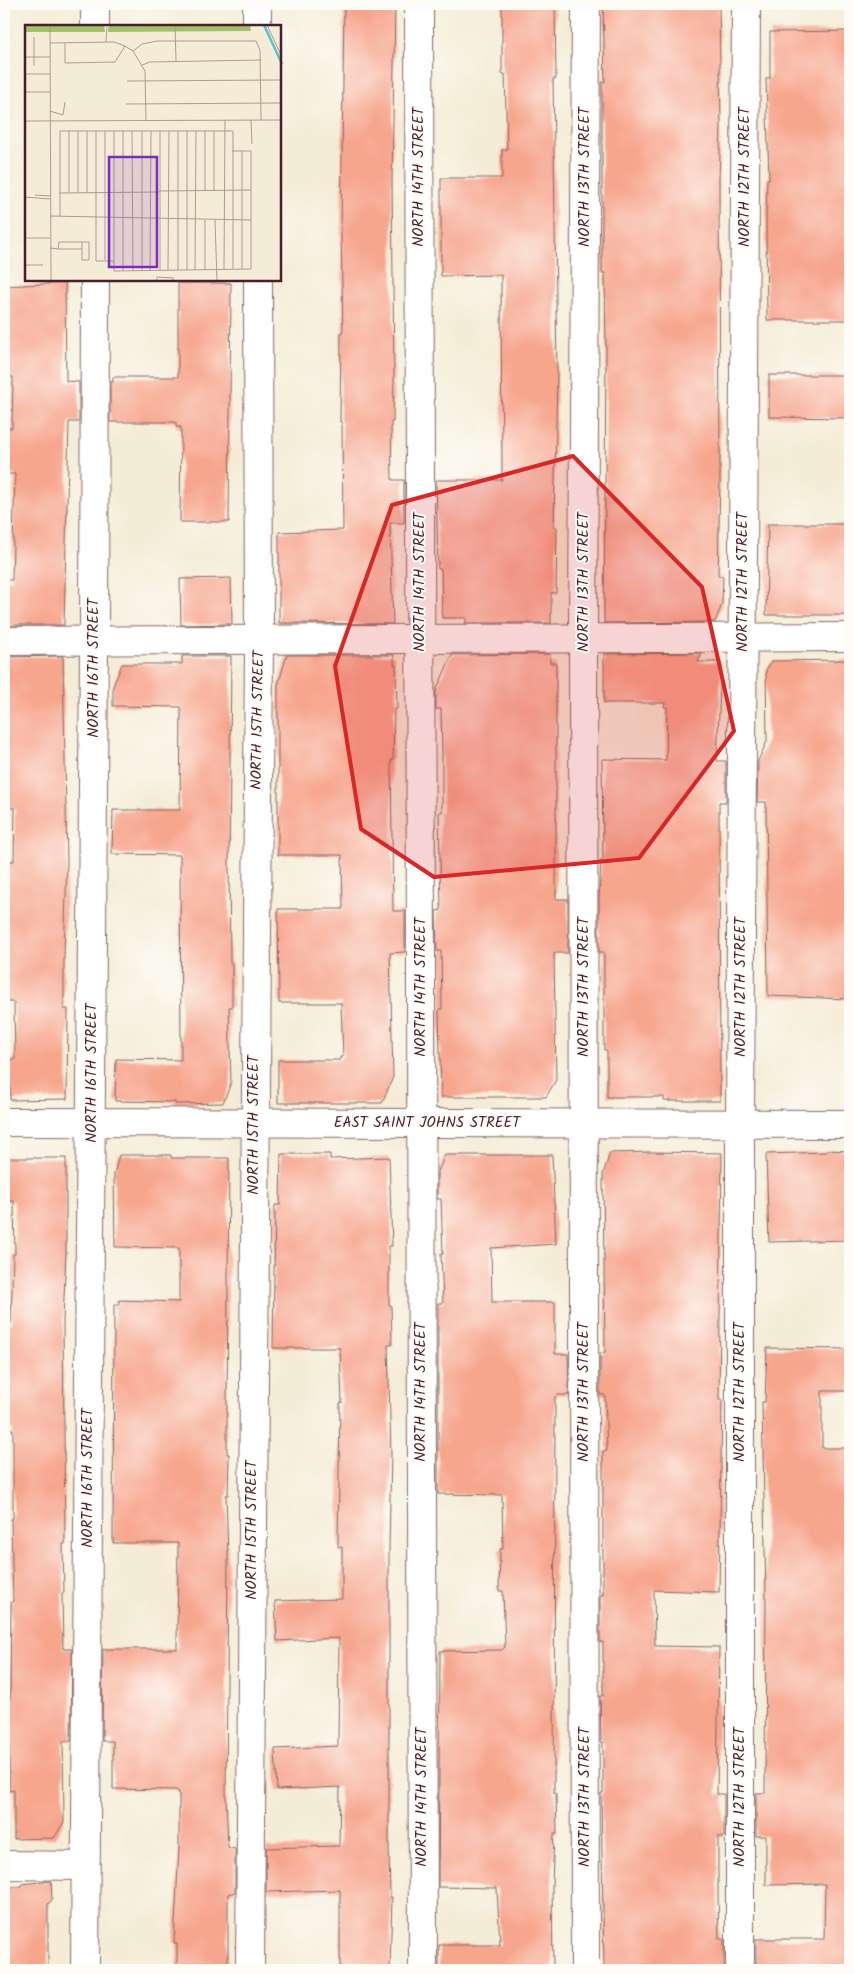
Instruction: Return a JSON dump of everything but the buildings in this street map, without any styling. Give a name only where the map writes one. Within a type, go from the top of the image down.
[{"type":"lane","points":[[95,4],[95,25]]},
{"type":"lane","points":[[257,4],[257,25]]},
{"type":"lane","name":"NORTH 14TH STREET","points":[[419,4],[423,1970]]},
{"type":"lane","name":"NORTH 13TH STREET","points":[[585,1970],[583,639],[586,4]]},
{"type":"lane","name":"NORTH 12TH STREET","points":[[740,1970],[740,1124],[746,4]]},
{"type":"lane","name":"NORTH 16TH STREET","points":[[84,1970],[92,1123],[95,281]]},
{"type":"lane","name":"NORTH 15TH STREET","points":[[250,1970],[254,1123],[259,640],[258,281]]},
{"type":"lane","points":[[4,641],[850,637]]},
{"type":"lane","name":"EAST SAINT JOHNS STREET","points":[[4,1122],[850,1124]]},
{"type":"lane","points":[[4,1865],[85,1866]]},
{"type":"highlighted area","points":[[573,456],[702,587],[734,731],[639,858],[434,877],[361,829],[335,666],[392,505]]}]
